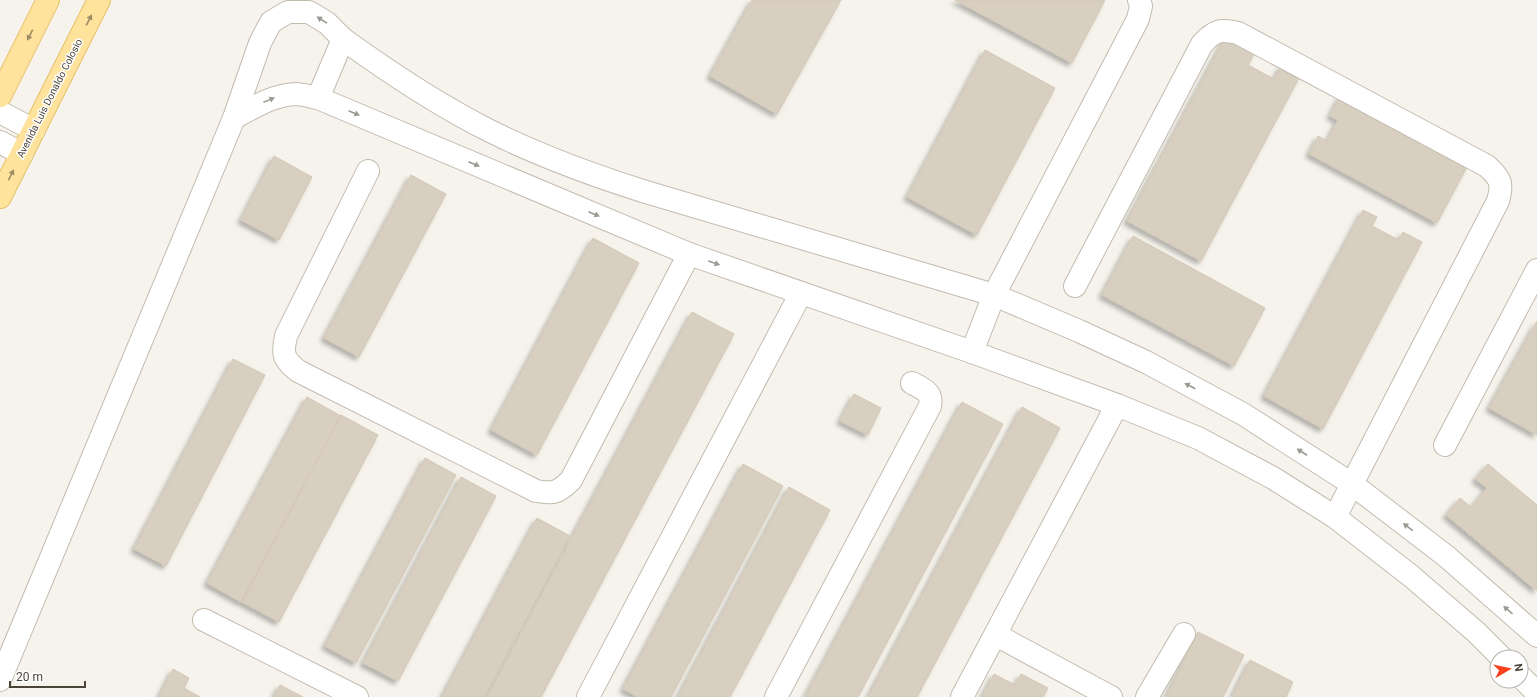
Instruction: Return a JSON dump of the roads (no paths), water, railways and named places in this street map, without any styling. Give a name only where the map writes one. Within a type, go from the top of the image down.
[{"type":"main road","points":[[0,96],[48,0]]},
{"type":"main road","name":"Avenida Luis Donaldo Colosio","points":[[0,197],[99,0]]},
{"type":"street","points":[[972,352],[994,296],[1138,19],[1141,6],[1139,0]]},
{"type":"street","points":[[0,680],[234,118],[260,43],[271,22],[288,12],[309,12],[327,23],[343,39],[385,69],[440,104],[490,131],[550,159],[646,192],[994,296],[1079,331],[1146,362],[1244,414],[1352,484],[1446,556],[1537,636]]},
{"type":"street","points":[[1075,286],[1202,44],[1211,34],[1225,30],[1238,33],[1487,166],[1497,175],[1501,188],[1498,201],[1335,517]]},
{"type":"street","points":[[318,98],[343,39]]},
{"type":"street","points":[[234,118],[258,104],[278,96],[298,94],[318,98],[689,254],[972,352],[1117,405],[1198,438],[1273,478],[1335,517],[1411,576],[1476,632],[1493,649]]},
{"type":"street","points":[[0,112],[34,130]]},
{"type":"street","points":[[0,142],[22,154]]},
{"type":"street","points":[[368,171],[286,336],[283,349],[287,362],[298,371],[536,491],[549,494],[562,489],[571,480],[689,254]]},
{"type":"street","points":[[1445,444],[1537,270]]},
{"type":"street","points":[[593,695],[801,293]]},
{"type":"street","points":[[776,697],[930,406],[932,400],[930,394],[926,390],[912,383]]},
{"type":"street","points":[[962,697],[1117,405]]},
{"type":"street","points":[[204,620],[357,697]]},
{"type":"street","points":[[1147,697],[1184,634]]},
{"type":"street","points":[[996,635],[1111,697]]},
{"type":"street","points":[[1529,685],[1537,693],[1535,697]]}]
